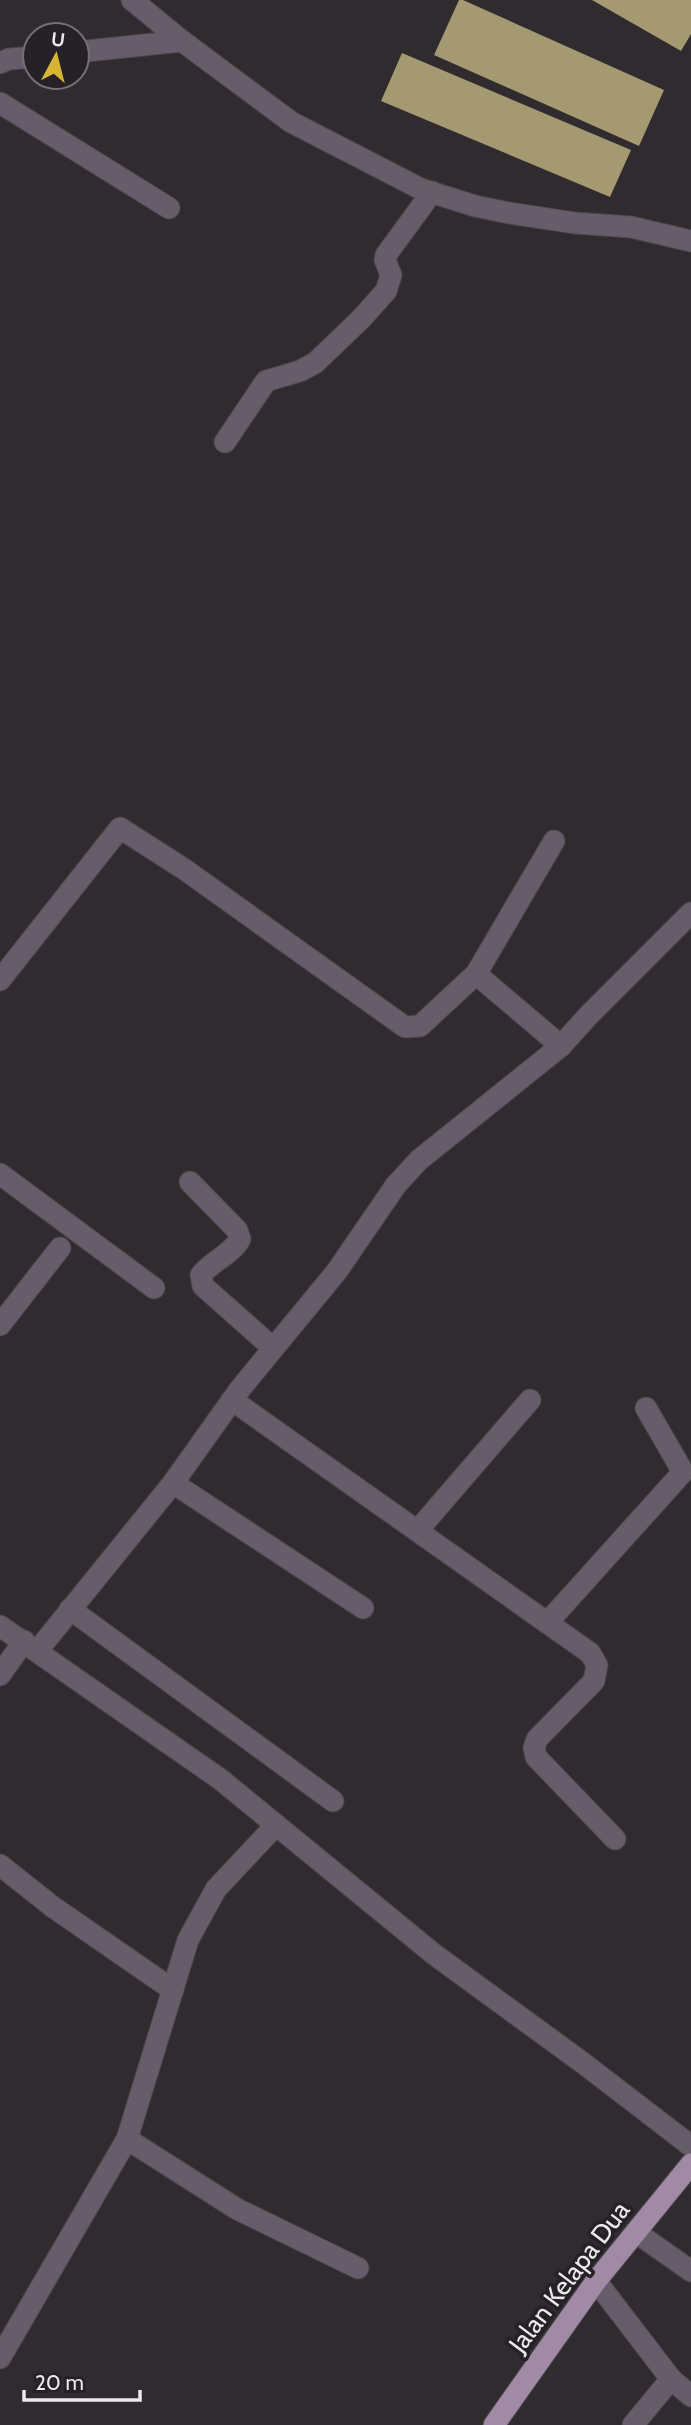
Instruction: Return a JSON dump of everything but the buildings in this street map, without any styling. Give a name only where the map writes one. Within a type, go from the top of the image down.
[{"type":"main road","name":"Jalan Kelapa Dua","points":[[494,2425],[596,2281],[691,2164]]},
{"type":"street","points":[[132,0],[181,41],[291,122],[421,189],[475,206],[509,213],[575,223],[631,227],[691,241]]},
{"type":"street","points":[[91,51],[181,41]]},
{"type":"street","points":[[0,63],[21,59]]},
{"type":"street","points":[[0,103],[169,208]]},
{"type":"street","points":[[225,442],[266,381],[300,371],[315,363],[386,291],[391,275],[385,260],[386,255],[432,192]]},
{"type":"street","points":[[0,980],[120,828],[184,869],[405,1027],[420,1026],[476,974],[554,841]]},
{"type":"street","points":[[0,1675],[70,1609],[173,1483],[232,1400],[337,1271],[396,1185],[419,1160],[561,1046],[691,913]]},
{"type":"street","points":[[476,974],[561,1046]]},
{"type":"street","points":[[0,1174],[155,1288]]},
{"type":"street","points":[[190,1182],[237,1230],[240,1239],[236,1247],[208,1266],[201,1275],[203,1286],[273,1348]]},
{"type":"street","points":[[0,1325],[60,1248]]},
{"type":"street","points":[[232,1400],[590,1653],[597,1665],[594,1681],[537,1739],[534,1748],[536,1757],[615,1839]]},
{"type":"street","points":[[418,1530],[530,1401]]},
{"type":"street","points":[[547,1623],[687,1476],[646,1408]]},
{"type":"street","points":[[173,1483],[363,1608]]},
{"type":"street","points":[[70,1609],[333,1801]]},
{"type":"street","points":[[0,1626],[220,1779],[435,1955],[691,2146]]},
{"type":"street","points":[[0,2358],[127,2139],[188,1940],[216,1889],[276,1825]]},
{"type":"street","points":[[0,1865],[53,1906],[173,1990]]},
{"type":"street","points":[[127,2139],[237,2209],[358,2268]]},
{"type":"street","points":[[637,2233],[691,2271]]},
{"type":"street","points":[[596,2281],[670,2379],[691,2396]]},
{"type":"street","points":[[633,2425],[670,2379]]}]
